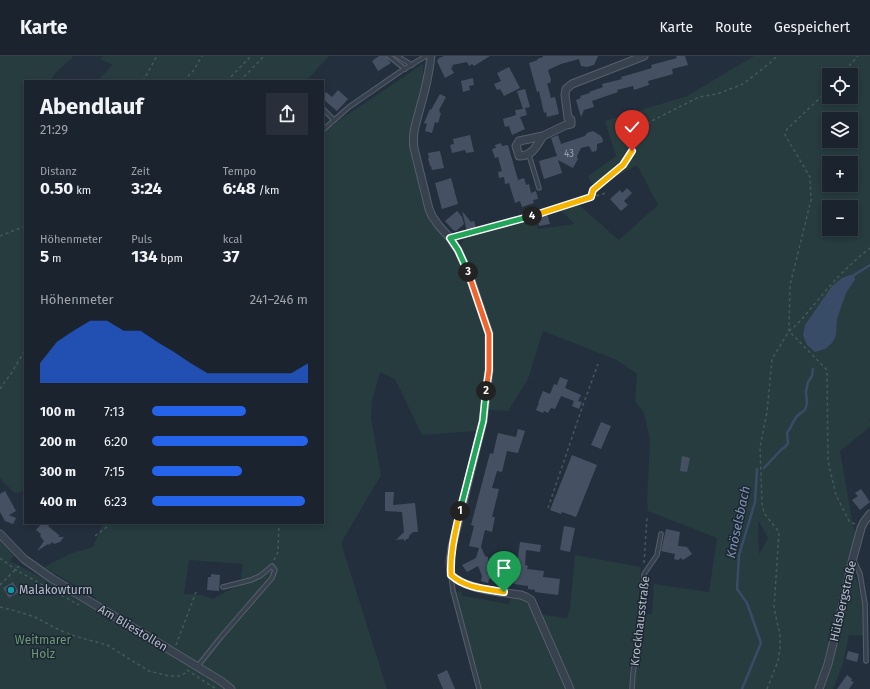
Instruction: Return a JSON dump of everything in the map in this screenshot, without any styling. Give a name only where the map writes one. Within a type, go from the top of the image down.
[{"type":"street","points":[[431,56],[415,127],[413,139],[414,148],[429,209],[435,221],[458,250],[469,274],[489,334],[489,370],[483,421],[452,547],[450,562],[451,575],[463,584],[477,588],[521,595],[531,600],[570,689]]},
{"type":"street","points":[[543,136],[531,154],[519,156],[516,146],[519,141],[543,136],[567,122],[564,95],[566,89],[572,84],[644,56]]},
{"type":"street","name":"Hülsbergstraße","points":[[819,689],[828,664],[861,528],[870,514]]},
{"type":"street","name":"Am Bliestollen","points":[[0,534],[24,559],[51,578],[231,689]]},
{"type":"lane","points":[[389,56],[405,69]]},
{"type":"lane","points":[[397,56],[412,65]]},
{"type":"lane","points":[[324,129],[349,107],[426,56]]},
{"type":"lane","points":[[324,110],[334,120]]},
{"type":"lane","points":[[529,155],[539,188]]},
{"type":"lane","name":"Krockhausstraße","points":[[632,689],[642,616],[644,574],[657,555],[661,534]]},
{"type":"lane","points":[[853,558],[860,574],[865,604],[866,661]]},
{"type":"lane","points":[[197,667],[221,636],[272,578],[275,570],[272,566],[256,578],[223,587]]},
{"type":"lane","points":[[451,575],[453,590],[479,689]]},
{"type":"lane","points":[[866,644],[870,647]]},
{"type":"path","points":[[144,80],[156,56]]},
{"type":"path","points":[[185,80],[193,71],[202,56]]},
{"type":"path","points":[[228,80],[251,56]]},
{"type":"path","points":[[241,80],[264,56]]},
{"type":"path","points":[[591,197],[593,190],[623,165],[632,151],[640,127],[699,97],[717,94],[743,84],[777,56]]},
{"type":"path","points":[[847,68],[858,56]]},
{"type":"path","points":[[822,96],[787,129],[785,135],[810,177],[811,200],[790,285],[789,331],[827,370],[828,461],[836,495],[849,521],[861,528]]},
{"type":"path","points":[[450,238],[606,193]]},
{"type":"path","points":[[0,236],[24,226]]},
{"type":"path","points":[[767,689],[778,661],[780,648],[780,635],[774,608],[779,532],[764,512],[762,502],[760,447],[767,412],[772,359],[789,331],[798,324],[839,276],[870,248]]},
{"type":"path","points":[[0,389],[24,352]]},
{"type":"path","points":[[548,508],[598,364]]},
{"type":"path","points":[[644,574],[647,517]]},
{"type":"path","points":[[95,536],[111,524]]},
{"type":"path","points":[[272,566],[278,552],[279,524]]},
{"type":"path","points":[[0,558],[16,570],[82,606]]},
{"type":"path","points":[[0,585],[16,570],[24,559]]},
{"type":"path","points":[[173,652],[196,592]]},
{"type":"path","points":[[0,607],[35,617],[59,630],[108,645],[148,671],[169,676],[179,676],[197,667]]},
{"type":"path","points":[[183,668],[216,689]]},
{"type":"green space","points":[[0,56],[72,56],[72,58],[56,72],[51,80],[24,80],[24,491],[15,493],[0,478]]},
{"type":"green space","points":[[104,56],[329,56],[307,80],[98,80],[113,65],[100,59]]},
{"type":"green space","points":[[754,56],[870,56],[870,427],[840,451],[856,537],[838,602],[824,662],[814,689],[634,689],[642,633],[643,614],[652,614],[654,584],[709,592],[717,538],[648,511],[647,500],[650,439],[644,413],[635,401],[637,374],[617,360],[543,331],[528,379],[508,411],[488,410],[492,384],[493,333],[474,275],[461,245],[464,238],[529,217],[532,213],[538,229],[575,224],[560,210],[579,205],[619,240],[658,205],[637,165],[594,189],[588,176],[616,156],[605,121],[687,96]],"holes":[[[758,520],[768,538],[759,554]]]},
{"type":"green space","name":"Weitmarer Holz","points":[[423,64],[423,80],[420,96],[409,136],[421,197],[431,222],[449,242],[466,276],[485,339],[484,381],[477,431],[422,435],[395,379],[380,372],[372,401],[371,418],[381,475],[341,543],[387,689],[0,689],[0,541],[14,556],[10,561],[91,606],[96,598],[44,567],[72,553],[93,547],[103,524],[324,524],[324,132],[341,119]],"holes":[[[189,560],[243,564],[240,584],[213,599],[201,595],[184,594]]]},
{"type":"green space","points":[[575,555],[641,567],[639,596],[640,617],[630,670],[630,689],[481,689],[455,595],[456,592],[461,591],[463,596],[509,604],[510,597],[524,599],[534,614],[567,618],[570,608]]},
{"type":"green space","points":[[854,571],[863,605],[865,636],[849,635],[843,664],[833,689],[824,689],[832,665]]},
{"type":"water","points":[[854,275],[855,280],[847,291],[841,307],[837,319],[836,336],[832,343],[825,349],[815,352],[807,345],[803,335],[805,325],[832,286],[842,278]]},
{"type":"building","points":[[379,56],[386,56],[391,63],[378,71],[372,61]]},
{"type":"building","points":[[444,56],[490,56],[474,66],[472,64],[469,66],[467,62],[452,65],[453,67],[451,68],[454,73],[445,78],[437,61],[439,58]]},
{"type":"building","points":[[543,56],[598,56],[594,65],[587,67],[581,66],[579,59],[561,64],[548,70],[551,80],[550,83],[547,83],[551,98],[555,97],[559,114],[547,117],[546,112],[544,113],[539,91],[537,92],[529,63],[538,60],[537,59]]},
{"type":"building","points":[[676,56],[685,56],[688,65],[672,69],[673,74],[648,81],[649,85],[634,90],[633,86],[617,90],[618,92],[592,101],[594,107],[584,110],[581,117],[576,100],[581,98],[580,96],[603,87],[602,84],[622,79],[621,77],[652,68],[651,65],[677,58]]},
{"type":"building","points":[[509,67],[520,88],[504,96],[500,89],[497,90],[494,84],[501,81],[497,73]]},
{"type":"building","points":[[473,78],[474,85],[469,86],[470,90],[463,92],[461,81]]},
{"type":"building","points":[[525,89],[530,107],[525,108],[527,115],[520,117],[525,129],[512,135],[509,126],[505,127],[503,119],[516,115],[515,110],[523,109],[517,91]]},
{"type":"building","points":[[338,90],[348,99],[337,111],[324,100],[324,94],[326,92],[332,97]]},
{"type":"building","points":[[440,94],[446,97],[439,110],[441,113],[438,123],[435,122],[432,133],[425,131],[427,124],[424,123],[430,109],[431,110]]},
{"type":"building","points":[[593,131],[602,137],[603,142],[597,144],[596,151],[592,152],[589,146],[581,148],[577,156],[578,159],[573,168],[558,160],[562,173],[544,179],[539,161],[557,156],[551,138],[558,135],[561,144],[585,136],[587,133]]},
{"type":"building","points":[[470,135],[474,152],[466,153],[465,150],[452,153],[450,145],[454,144],[453,139]]},
{"type":"building","points":[[501,143],[502,146],[508,145],[518,180],[524,178],[526,185],[529,184],[531,193],[536,191],[538,199],[533,200],[534,203],[522,207],[520,201],[515,203],[509,183],[505,184],[504,177],[499,178],[498,172],[502,171],[498,157],[495,158],[492,149],[496,148],[495,145]]},
{"type":"building","points":[[440,151],[444,168],[432,170],[428,153]]},
{"type":"building","points":[[451,178],[458,204],[442,209],[435,183]]},
{"type":"building","points":[[627,188],[632,193],[624,201],[628,205],[621,211],[610,199],[620,190],[622,193]]},
{"type":"building","points":[[457,211],[462,217],[464,224],[456,231],[453,230],[445,221]]},
{"type":"building","points":[[462,211],[471,222],[474,221],[476,228],[467,231]]},
{"type":"building","points":[[547,213],[550,224],[539,226],[536,215]]},
{"type":"building","points":[[560,377],[568,380],[565,388],[581,395],[578,401],[582,402],[579,409],[572,406],[574,401],[561,396],[555,409],[551,408],[548,413],[544,411],[543,413],[536,410],[543,391],[550,394],[554,384],[557,385]]},
{"type":"building","points":[[601,422],[611,426],[601,449],[591,445]]},
{"type":"building","points":[[518,429],[525,431],[518,453],[507,451],[502,472],[497,471],[492,488],[499,489],[492,517],[495,517],[492,532],[485,530],[481,547],[485,556],[488,557],[491,566],[493,566],[495,573],[493,574],[493,578],[489,579],[488,583],[481,581],[482,576],[478,566],[467,572],[462,565],[476,558],[479,548],[469,546],[474,526],[471,525],[490,453],[493,454],[498,433],[516,437]]},
{"type":"building","points":[[572,455],[597,465],[576,517],[550,510]]},
{"type":"building","points":[[682,456],[690,458],[687,472],[680,471]]},
{"type":"building","points":[[861,489],[870,502],[860,510],[852,500],[858,496],[855,493]]},
{"type":"building","points":[[5,491],[16,511],[9,515],[16,518],[13,524],[5,521],[0,512],[0,494]]},
{"type":"building","points":[[385,492],[394,492],[393,505],[415,503],[418,532],[413,532],[409,538],[404,541],[404,539],[396,540],[404,532],[402,512],[385,511]]},
{"type":"building","points":[[41,524],[50,524],[48,526],[60,536],[58,537],[64,537],[60,542],[54,544],[52,542],[37,551],[44,541],[40,536],[41,534],[36,530]]},
{"type":"building","points":[[564,526],[575,528],[570,552],[560,550]]},
{"type":"building","points":[[666,529],[680,532],[678,546],[687,547],[692,554],[683,560],[681,558],[678,560],[674,559],[675,554],[661,551]]},
{"type":"building","points":[[520,542],[541,545],[540,552],[526,550],[525,565],[528,566],[527,569],[544,571],[543,577],[560,579],[558,595],[535,592],[535,590],[528,589],[528,586],[514,584],[515,578],[513,575],[516,572]]},
{"type":"building","points":[[211,574],[220,575],[219,591],[207,590],[208,577],[211,577]]},
{"type":"building","name":"Malakowturm","points":[[13,582],[19,592],[9,598],[3,588]]},
{"type":"building","points":[[848,651],[859,654],[857,662],[846,659]]},
{"type":"building","points":[[447,670],[455,689],[443,689],[437,675]]},
{"type":"building","points":[[847,675],[852,679],[851,681],[854,682],[849,689],[837,689]]},
{"type":"waterway","name":"Knöselsbach","points":[[853,277],[870,265]]},
{"type":"waterway","name":"Knöselsbach","points":[[764,468],[786,446],[788,443],[787,433],[796,418],[805,410],[807,403],[806,392],[813,369]]},
{"type":"waterway","name":"Knöselsbach","points":[[742,689],[761,643],[747,603],[737,589],[739,555],[755,502],[757,469]]},
{"type":"place","name":"Malakowturm","points":[[11,590]]},
{"type":"route","points":[[504,592],[477,588],[463,584],[451,575],[450,562],[452,547],[483,421],[489,370],[489,334],[469,274],[458,250],[450,238],[591,197],[593,190],[623,165],[632,151]]}]
